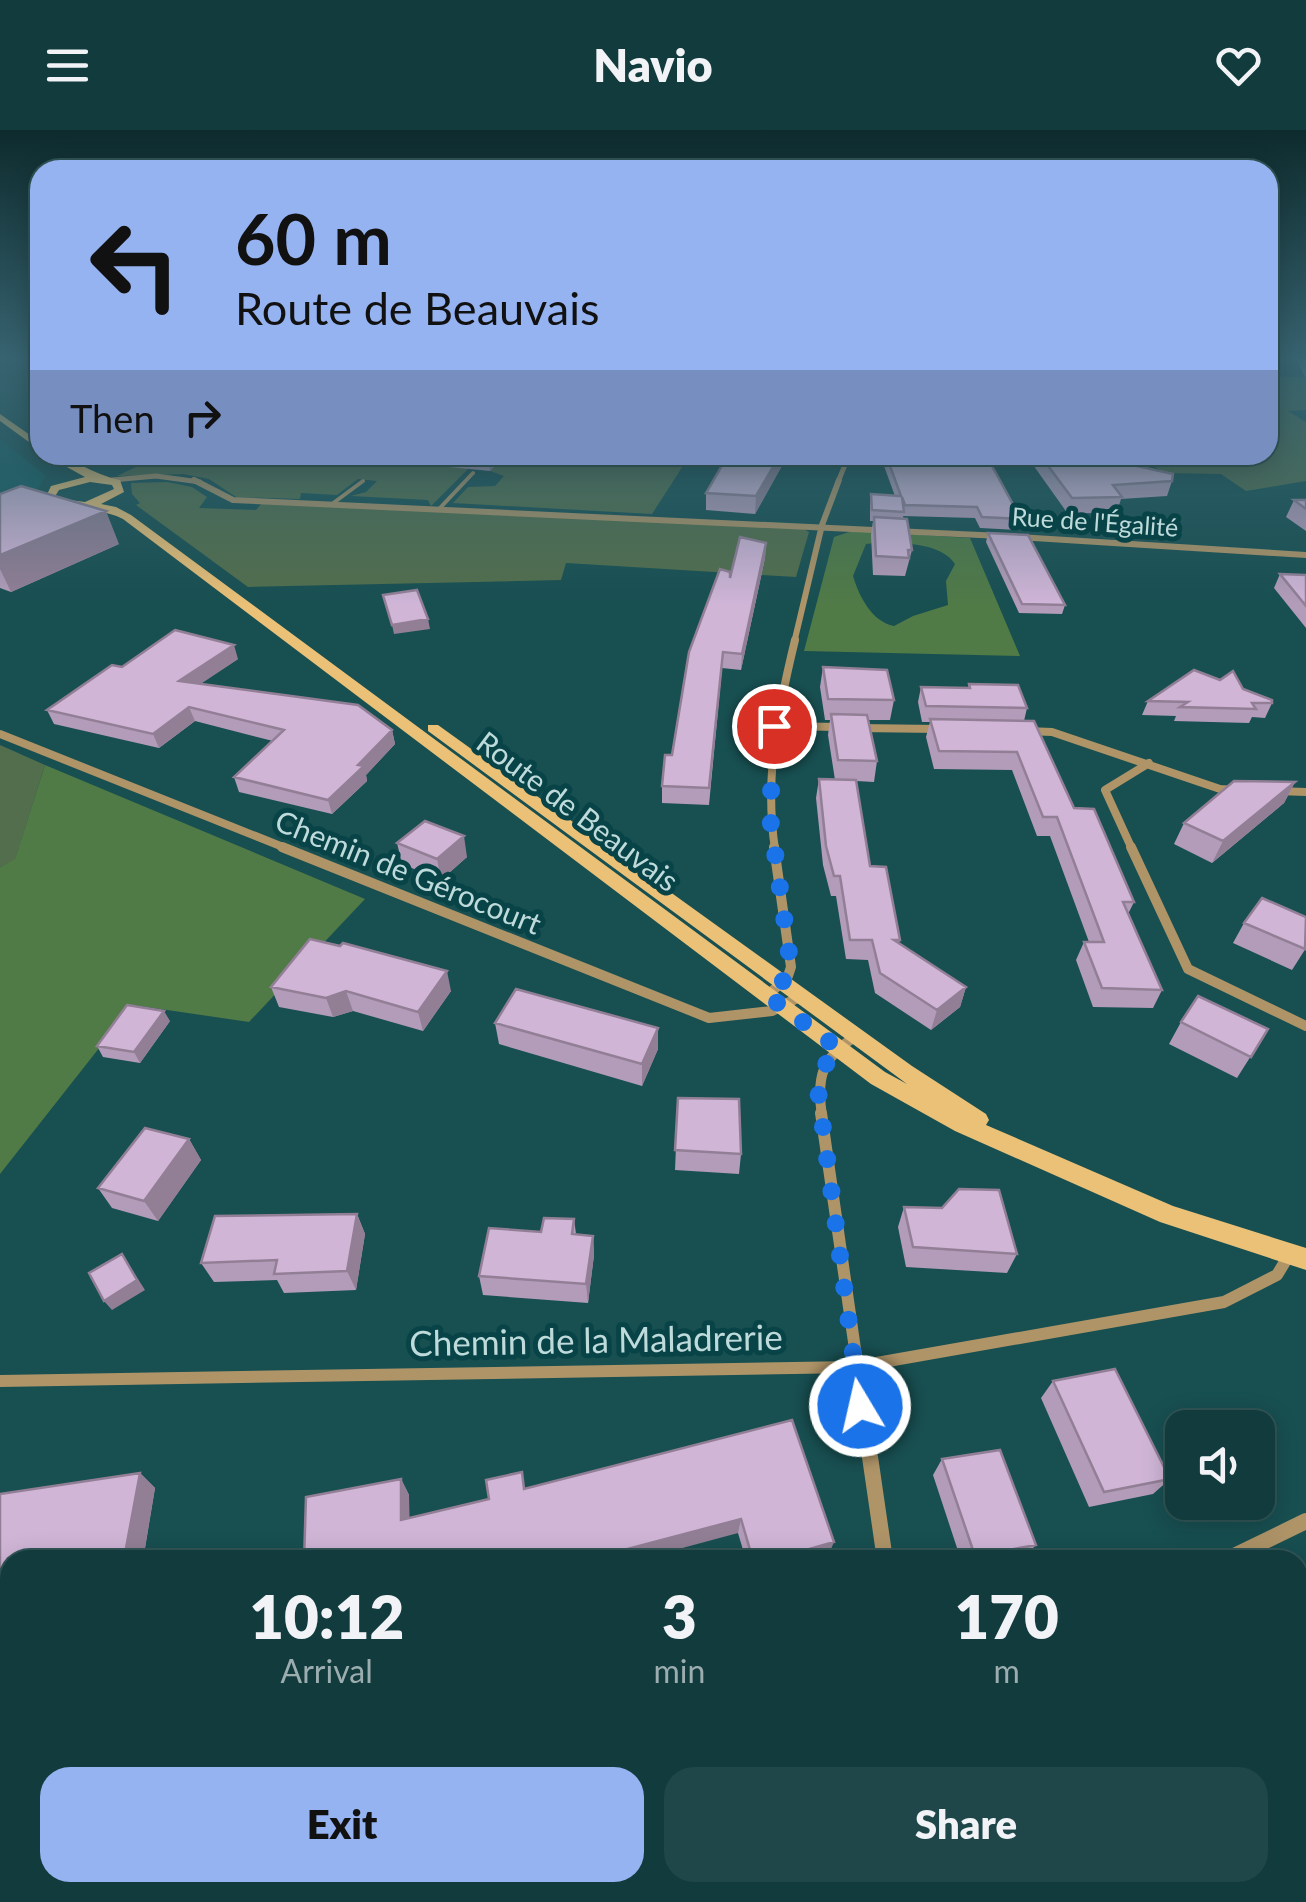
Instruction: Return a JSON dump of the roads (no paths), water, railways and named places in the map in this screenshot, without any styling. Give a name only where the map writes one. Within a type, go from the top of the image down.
[{"type":"main road","points":[[59,465],[62,469],[48,499],[62,505],[81,504],[115,486]]},
{"type":"main road","points":[[69,465],[115,486]]},
{"type":"main road","points":[[53,489],[96,479]]},
{"type":"main road","name":"Route de Beauvais","points":[[115,486],[123,500],[172,538],[801,996],[1043,1161]]},
{"type":"main road","name":"Route de Beauvais","points":[[81,504],[112,509],[126,517],[838,1048],[916,1100],[1168,1215],[1298,1257]]},
{"type":"street","points":[[775,1001],[791,967],[791,949],[770,817],[774,726],[822,524],[844,465]]},
{"type":"street","name":"Rue de l'Égalité","points":[[115,486],[173,477],[206,483],[226,498],[822,524],[1306,555]]},
{"type":"street","points":[[36,496],[53,489]]},
{"type":"street","points":[[42,506],[62,505]]},
{"type":"street","points":[[774,726],[950,730]]},
{"type":"street","points":[[1010,731],[1052,732],[1220,789],[1254,790]]},
{"type":"street","name":"Chemin de Gérocourt","points":[[0,734],[708,1018],[801,996]]},
{"type":"street","points":[[1148,763],[1105,790],[1188,969],[1306,1026]]},
{"type":"street","points":[[1272,791],[1306,792]]},
{"type":"street","points":[[856,1036],[830,1052],[818,1090],[854,1367],[883,1550]]},
{"type":"street","name":"Chemin de la Maladrerie","points":[[0,1381],[854,1367],[1224,1302],[1277,1275],[1298,1257]]},
{"type":"street","points":[[1247,1550],[1306,1521]]},
{"type":"lane","points":[[438,510],[473,473]]},
{"type":"lane","points":[[332,504],[364,481]]}]
